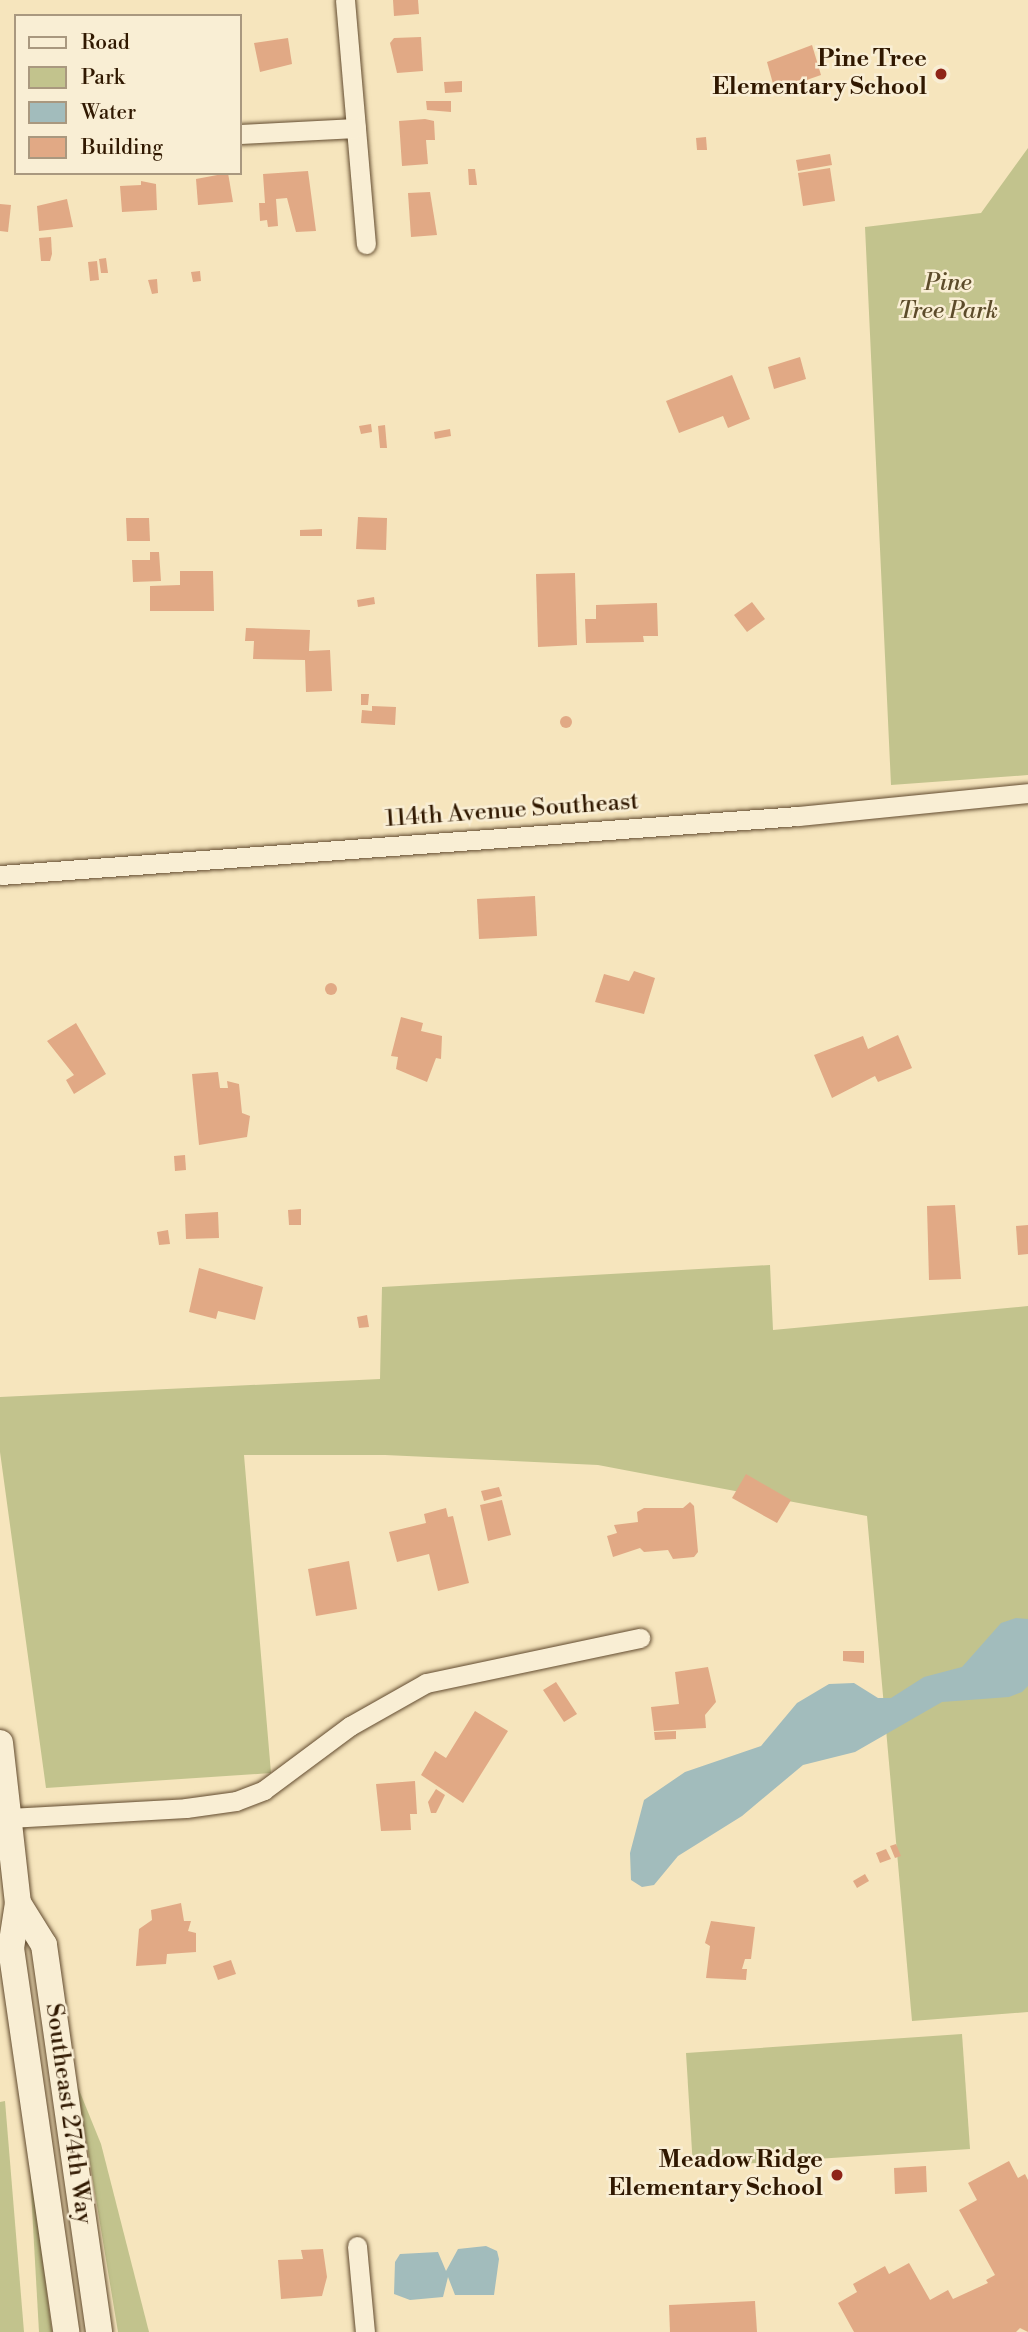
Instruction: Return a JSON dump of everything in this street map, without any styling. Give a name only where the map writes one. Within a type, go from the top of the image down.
[{"type":"main road","name":"Southeast 274th Way","points":[[0,1744],[18,1903],[11,1948],[66,2332]]},
{"type":"main road","name":"Southeast 274th Way","points":[[18,1903],[44,1945],[99,2332]]},
{"type":"street","points":[[345,0],[366,244]]},
{"type":"street","points":[[242,134],[356,128]]},
{"type":"street","name":"114th Avenue Southeast","points":[[0,875],[798,816],[1028,793]]},
{"type":"street","points":[[9,1818],[186,1808],[236,1801],[264,1790],[350,1726],[426,1683],[640,1638]]},
{"type":"street","points":[[357,2246],[365,2332]]},
{"type":"green space","name":"Pine Tree Park","points":[[1028,148],[1028,775],[891,785],[865,227],[981,213]]},
{"type":"green space","points":[[770,1265],[773,1330],[1028,1306],[1028,2012],[912,2021],[867,1516],[598,1465],[385,1455],[244,1455],[271,1773],[46,1788],[0,1452],[0,1397],[380,1379],[382,1287]]},
{"type":"green space","points":[[962,2034],[970,2149],[693,2167],[686,2053]]},
{"type":"green space","points":[[77,2085],[101,2144],[149,2332],[118,2332]]},
{"type":"green space","points":[[5,2101],[24,2332],[0,2332],[0,2102]]},
{"type":"green space","points":[[29,2155],[52,2332],[39,2332]]},
{"type":"water","points":[[1016,1618],[1028,1619],[1028,1686],[1022,1692],[1009,1697],[942,1702],[855,1752],[803,1765],[742,1816],[678,1856],[654,1885],[642,1887],[631,1880],[630,1853],[644,1800],[685,1772],[761,1746],[797,1703],[829,1684],[854,1683],[878,1698],[891,1698],[924,1677],[962,1667],[1001,1623]]},
{"type":"water","points":[[486,2246],[497,2251],[499,2259],[494,2295],[455,2295],[448,2277],[443,2297],[410,2300],[394,2294],[395,2262],[400,2254],[438,2252],[446,2271],[458,2249]]},
{"type":"building","points":[[393,0],[418,0],[419,14],[394,16]]},
{"type":"building","points":[[421,37],[423,71],[397,73],[390,43],[394,38]]},
{"type":"building","points":[[288,38],[292,64],[260,72],[254,43]]},
{"type":"building","points":[[812,45],[821,75],[775,91],[767,62]]},
{"type":"building","points":[[462,81],[462,92],[445,93],[444,82]]},
{"type":"building","points":[[426,101],[451,101],[451,112],[427,110]]},
{"type":"building","points":[[399,121],[434,121],[435,140],[426,140],[428,164],[402,166]]},
{"type":"building","points":[[706,137],[707,150],[697,150],[696,138]]},
{"type":"building","points":[[830,154],[832,165],[798,171],[796,160]]},
{"type":"building","points":[[830,168],[835,201],[803,206],[798,173]]},
{"type":"building","points":[[468,169],[475,169],[477,185],[469,185]]},
{"type":"building","points":[[308,171],[316,231],[296,232],[287,198],[276,199],[278,226],[268,227],[267,220],[260,221],[259,203],[265,203],[263,174]]},
{"type":"building","points":[[228,175],[233,202],[198,205],[196,179]]},
{"type":"building","points":[[141,181],[156,184],[157,210],[122,212],[120,186],[141,185]]},
{"type":"building","points":[[430,192],[437,235],[411,237],[408,193]]},
{"type":"building","points":[[67,199],[73,227],[39,231],[37,206]]},
{"type":"building","points":[[0,204],[11,205],[8,232],[0,231]]},
{"type":"building","points":[[51,237],[50,261],[41,261],[39,238]]},
{"type":"building","points":[[106,258],[108,273],[101,273],[99,259]]},
{"type":"building","points":[[97,261],[99,280],[90,281],[88,262]]},
{"type":"building","points":[[200,271],[201,281],[193,282],[191,272]]},
{"type":"building","points":[[157,279],[158,293],[152,294],[148,280]]},
{"type":"building","points":[[800,357],[806,379],[774,389],[768,367]]},
{"type":"building","points":[[732,375],[750,419],[728,428],[723,416],[679,433],[666,401]]},
{"type":"building","points":[[371,424],[372,432],[361,434],[359,426]]},
{"type":"building","points":[[385,425],[387,448],[380,448],[378,426]]},
{"type":"building","points":[[450,429],[451,436],[435,439],[434,432]]},
{"type":"building","points":[[358,517],[387,518],[386,550],[356,549]]},
{"type":"building","points":[[126,518],[149,518],[150,541],[127,541]]},
{"type":"building","points":[[322,529],[322,536],[300,536],[300,530]]},
{"type":"building","points":[[150,552],[159,552],[161,581],[133,582],[132,560],[150,560]]},
{"type":"building","points":[[180,571],[213,571],[214,611],[150,611],[150,586],[180,585]]},
{"type":"building","points":[[575,573],[577,645],[538,647],[536,574]]},
{"type":"building","points":[[374,597],[375,604],[358,607],[357,600]]},
{"type":"building","points":[[752,602],[765,619],[747,632],[734,615]]},
{"type":"building","points":[[657,603],[658,636],[643,636],[644,642],[586,643],[585,619],[596,619],[596,605]]},
{"type":"building","points":[[246,628],[310,630],[309,651],[330,650],[332,691],[306,692],[305,660],[253,659],[254,641],[245,641]]},
{"type":"building","points":[[361,694],[369,694],[368,705],[361,705]]},
{"type":"building","points":[[372,706],[396,707],[395,725],[361,723],[362,710],[372,711]]},
{"type":"building","points":[[561,717],[571,717],[571,727],[561,727]]},
{"type":"building","points":[[535,896],[537,936],[479,939],[477,899]]},
{"type":"building","points":[[634,971],[655,978],[644,1014],[595,1002],[604,974],[629,981]]},
{"type":"building","points":[[331,983],[337,989],[331,995],[325,989]]},
{"type":"building","points":[[401,1017],[423,1023],[421,1031],[442,1036],[441,1059],[436,1058],[427,1082],[396,1069],[398,1057],[391,1056]]},
{"type":"building","points":[[76,1023],[106,1074],[74,1094],[66,1080],[74,1075],[47,1041]]},
{"type":"building","points":[[898,1035],[912,1068],[878,1082],[875,1076],[832,1098],[814,1055],[863,1036],[868,1049]]},
{"type":"building","points":[[218,1072],[220,1088],[228,1088],[227,1081],[239,1084],[242,1113],[250,1116],[247,1137],[199,1145],[192,1074]]},
{"type":"building","points":[[185,1155],[186,1170],[175,1171],[174,1156]]},
{"type":"building","points":[[955,1205],[961,1279],[929,1280],[927,1206]]},
{"type":"building","points":[[301,1209],[301,1225],[289,1225],[288,1210]]},
{"type":"building","points":[[218,1212],[219,1238],[186,1239],[185,1214]]},
{"type":"building","points":[[1028,1225],[1028,1254],[1018,1255],[1016,1226]]},
{"type":"building","points":[[168,1230],[170,1244],[159,1245],[157,1232]]},
{"type":"building","points":[[199,1268],[263,1287],[255,1320],[218,1311],[216,1319],[189,1312]]},
{"type":"building","points":[[367,1315],[369,1327],[359,1328],[357,1317]]},
{"type":"building","points":[[746,1474],[791,1500],[777,1523],[732,1498]]},
{"type":"building","points":[[499,1487],[502,1496],[484,1501],[481,1491]]},
{"type":"building","points":[[502,1500],[511,1535],[488,1541],[480,1505]]},
{"type":"building","points":[[690,1502],[694,1506],[698,1552],[694,1557],[673,1559],[668,1550],[644,1552],[640,1548],[613,1557],[607,1536],[617,1533],[614,1525],[638,1522],[637,1512],[644,1508],[683,1508]]},
{"type":"building","points":[[446,1508],[448,1517],[453,1516],[469,1583],[438,1591],[429,1554],[397,1562],[389,1532],[426,1523],[424,1514]]},
{"type":"building","points":[[349,1561],[357,1609],[316,1616],[308,1569]]},
{"type":"building","points":[[843,1651],[864,1651],[864,1663],[843,1661]]},
{"type":"building","points":[[708,1667],[716,1702],[705,1715],[706,1728],[654,1731],[651,1707],[679,1704],[675,1672]]},
{"type":"building","points":[[556,1682],[577,1714],[564,1722],[543,1690]]},
{"type":"building","points":[[475,1711],[508,1731],[463,1803],[421,1775],[435,1751],[446,1758]]},
{"type":"building","points":[[676,1731],[676,1739],[655,1740],[654,1732]]},
{"type":"building","points":[[415,1781],[417,1814],[410,1814],[411,1830],[381,1831],[376,1784]]},
{"type":"building","points":[[436,1789],[445,1795],[436,1813],[431,1813],[428,1802]]},
{"type":"building","points":[[896,1844],[901,1856],[895,1858],[890,1846]]},
{"type":"building","points":[[886,1849],[891,1859],[880,1863],[876,1853]]},
{"type":"building","points":[[865,1874],[869,1881],[857,1888],[853,1881]]},
{"type":"building","points":[[181,1903],[184,1921],[191,1921],[188,1931],[196,1933],[196,1952],[167,1954],[166,1964],[136,1966],[139,1929],[152,1920],[151,1910]]},
{"type":"building","points":[[711,1921],[755,1927],[751,1959],[745,1959],[742,1969],[747,1969],[746,1980],[706,1978],[710,1946],[705,1943]]},
{"type":"building","points":[[231,1960],[236,1974],[218,1980],[213,1966]]},
{"type":"building","points":[[1009,2161],[1018,2178],[1025,2174],[1028,2180],[1028,2332],[1020,2328],[1016,2332],[854,2332],[838,2303],[857,2292],[853,2284],[885,2266],[889,2274],[909,2263],[930,2300],[948,2290],[953,2299],[988,2283],[986,2280],[995,2275],[959,2210],[977,2200],[968,2183]]},
{"type":"building","points":[[926,2166],[927,2192],[895,2194],[894,2168]]},
{"type":"building","points":[[323,2249],[327,2277],[322,2296],[281,2299],[278,2260],[303,2259],[301,2250]]},
{"type":"building","points":[[755,2301],[757,2332],[670,2332],[669,2305]]},
{"type":"place","name":"Pine Tree Elementary School","points":[[941,74]]},
{"type":"place","name":"Meadow Ridge Elementary School","points":[[837,2175]]}]
